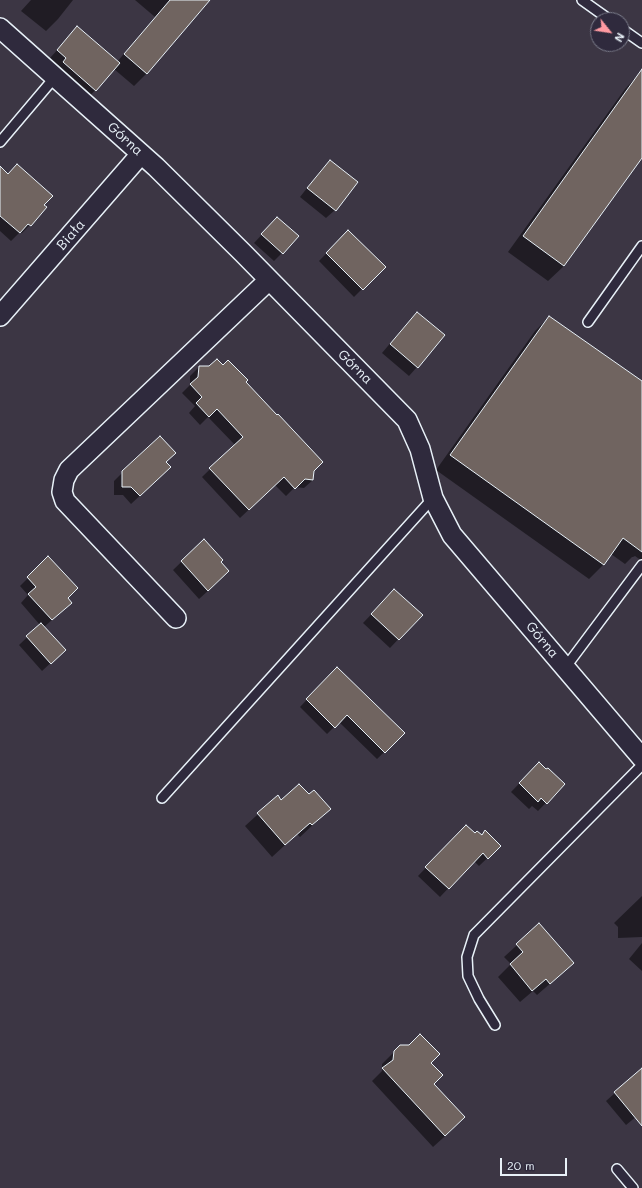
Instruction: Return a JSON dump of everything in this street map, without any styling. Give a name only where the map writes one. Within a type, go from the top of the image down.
[{"type":"street","name":"Górna","points":[[0,28],[156,167],[407,420],[420,449],[433,498],[452,535],[642,758]]},
{"type":"street","name":"Biała","points":[[0,316],[141,154]]},
{"type":"street","points":[[176,618],[65,501],[62,492],[64,480],[69,470],[269,280]]},
{"type":"lane","points":[[582,0],[599,12]]},
{"type":"lane","points":[[630,35],[642,43]]},
{"type":"lane","points":[[0,142],[55,77]]},
{"type":"lane","points":[[588,322],[642,246]]},
{"type":"lane","points":[[162,798],[433,498]]},
{"type":"lane","points":[[566,668],[642,564]]},
{"type":"lane","points":[[495,1025],[479,999],[468,976],[467,957],[474,935],[642,765]]},
{"type":"lane","points":[[617,1169],[633,1188]]},
{"type":"building","points":[[170,0],[210,0],[147,74],[124,54]]},
{"type":"building","points":[[77,26],[120,63],[96,91],[63,62],[66,58],[57,50]]},
{"type":"building","points":[[642,69],[642,158],[564,266],[523,236]]},
{"type":"building","points":[[330,160],[358,182],[336,211],[307,188]]},
{"type":"building","points":[[17,164],[53,196],[44,205],[47,207],[31,226],[28,224],[20,233],[0,216],[0,166],[8,174]]},
{"type":"building","points":[[277,217],[299,236],[283,254],[261,234]]},
{"type":"building","points":[[348,230],[386,267],[363,290],[326,253]]},
{"type":"building","points":[[417,312],[445,335],[418,368],[390,344]]},
{"type":"building","points":[[549,316],[642,381],[642,552],[623,538],[604,565],[450,455]]},
{"type":"building","points":[[217,359],[223,365],[228,360],[248,380],[246,382],[323,462],[314,471],[313,480],[305,479],[295,489],[284,477],[249,510],[209,468],[243,437],[217,409],[209,417],[196,403],[202,397],[190,384],[198,377],[199,366],[209,366]]},
{"type":"building","points":[[160,436],[176,453],[166,462],[171,467],[140,496],[131,487],[122,487],[122,471]]},
{"type":"building","points":[[204,539],[223,560],[221,562],[229,571],[208,591],[181,561]]},
{"type":"building","points":[[48,556],[78,588],[68,598],[72,603],[52,620],[28,594],[36,587],[27,577]]},
{"type":"building","points":[[394,589],[423,615],[399,640],[371,614]]},
{"type":"building","points":[[41,623],[66,650],[51,664],[26,636]]},
{"type":"building","points":[[337,667],[405,733],[385,753],[347,715],[335,728],[306,699]]},
{"type":"building","points":[[539,762],[546,769],[548,768],[565,784],[547,804],[541,798],[538,802],[519,783]]},
{"type":"building","points":[[299,784],[309,794],[314,790],[331,809],[312,825],[310,823],[285,845],[257,813],[278,795],[281,800]]},
{"type":"building","points":[[466,825],[475,833],[477,831],[482,835],[485,830],[501,846],[488,859],[483,853],[449,889],[425,867]]},
{"type":"building","points":[[539,923],[574,963],[550,984],[546,979],[532,991],[510,964],[523,952],[516,944]]},
{"type":"building","points":[[420,1034],[440,1054],[431,1063],[443,1075],[434,1084],[465,1117],[445,1136],[382,1068],[393,1060],[394,1051],[400,1045],[409,1045]]},
{"type":"building","points":[[642,1068],[642,1126],[614,1092]]}]
